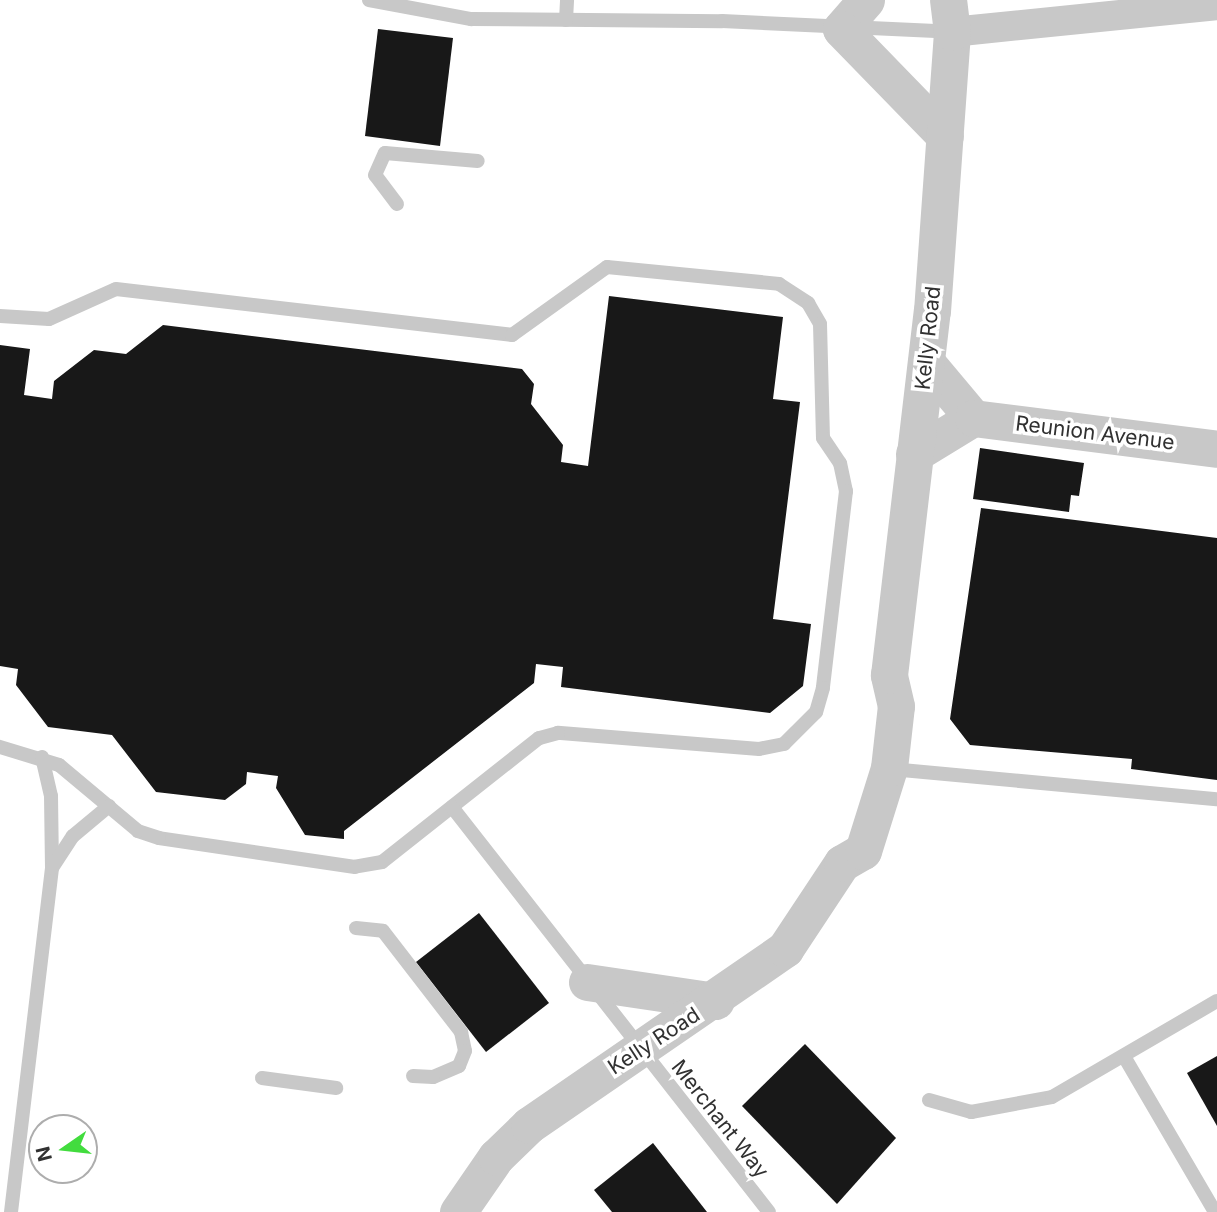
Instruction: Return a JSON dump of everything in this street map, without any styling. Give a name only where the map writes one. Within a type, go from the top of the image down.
[{"type":"street","points":[[866,0],[841,29],[945,136]]},
{"type":"street","points":[[950,16],[1217,5]]},
{"type":"street","name":"Kelly Road","points":[[458,1212],[496,1157],[529,1125],[716,1001],[785,949],[842,863],[863,851],[889,768],[897,706],[889,675],[926,362],[945,136],[950,16]]},
{"type":"street","points":[[915,454],[973,418],[926,362]]},
{"type":"street","name":"Reunion Avenue","points":[[973,418],[1217,449]]},
{"type":"street","name":"Kelly Road","points":[[842,863],[839,846],[865,758],[872,701],[889,675]]},
{"type":"street","points":[[587,982],[716,1001]]},
{"type":"lane","points":[[369,0],[459,18],[841,29],[950,16]]},
{"type":"lane","points":[[566,0],[566,20]]},
{"type":"lane","points":[[397,204],[375,175],[385,153],[478,161]]},
{"type":"lane","points":[[0,316],[49,319],[116,289],[512,335],[593,275],[621,265],[779,284],[808,303],[825,347],[823,438],[841,463],[846,491],[816,712],[784,744],[760,749],[558,733],[525,746],[382,862],[355,867],[159,838],[138,831],[42,757],[0,747]]},
{"type":"lane","points":[[11,1212],[52,868],[51,796],[42,757]]},
{"type":"lane","points":[[889,768],[1217,799]]},
{"type":"lane","points":[[52,868],[73,836],[109,806]]},
{"type":"lane","name":"Merchant Way","points":[[452,807],[639,1050],[769,1212]]},
{"type":"lane","points":[[356,928],[383,931],[465,1042],[459,1066],[433,1077],[413,1076]]},
{"type":"lane","points":[[929,1100],[971,1112],[1023,1106],[1125,1058],[1217,1002]]},
{"type":"lane","points":[[1125,1058],[1215,1211]]},
{"type":"lane","points":[[262,1078],[336,1088]]},
{"type":"building","points":[[378,29],[453,38],[440,146],[365,136]]},
{"type":"building","points":[[609,296],[783,317],[773,399],[800,402],[773,619],[811,624],[803,686],[770,713],[561,687],[563,667],[536,664],[534,683],[344,831],[344,839],[305,835],[276,788],[278,776],[247,772],[246,784],[225,800],[156,792],[112,735],[48,727],[16,685],[18,669],[0,666],[0,345],[30,349],[24,395],[52,399],[54,381],[94,350],[126,354],[163,325],[522,369],[534,384],[531,404],[563,445],[561,462],[588,466]]},
{"type":"building","points":[[980,448],[1084,463],[1079,496],[1071,495],[1069,512],[973,499]]},
{"type":"building","points":[[981,508],[1217,538],[1217,780],[1131,769],[1132,759],[970,745],[950,719]]},
{"type":"building","points":[[479,913],[549,1003],[486,1052],[416,962]]},
{"type":"building","points":[[805,1044],[896,1138],[837,1204],[742,1106]]},
{"type":"building","points":[[1217,1056],[1217,1126],[1187,1073]]},
{"type":"building","points":[[653,1143],[707,1212],[612,1212],[594,1190]]}]
